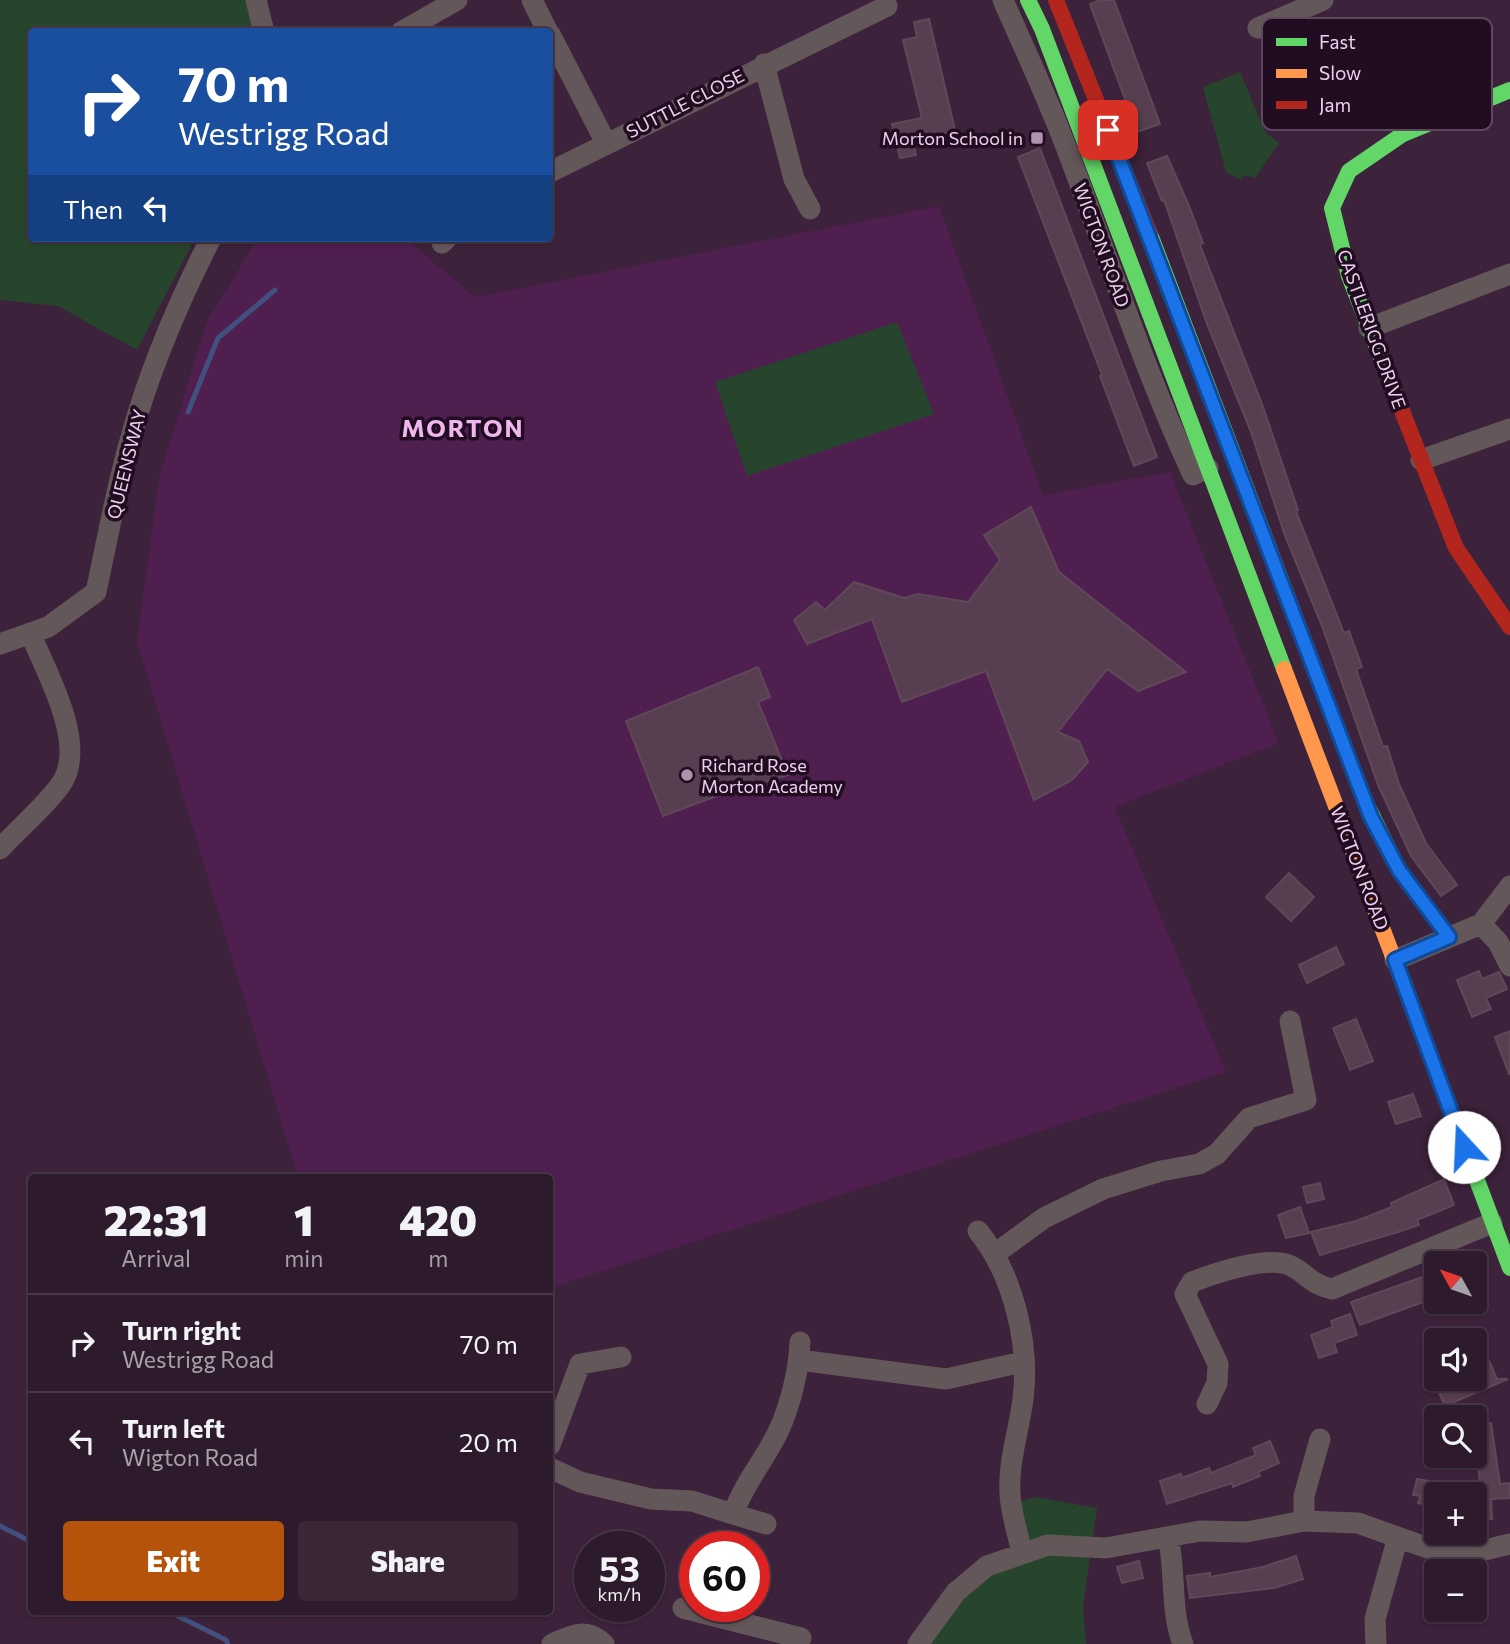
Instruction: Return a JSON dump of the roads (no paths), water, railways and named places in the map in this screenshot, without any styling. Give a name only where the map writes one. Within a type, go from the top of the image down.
[{"type":"street","points":[[256,0],[263,28]]},
{"type":"street","points":[[408,28],[456,0]]},
{"type":"street","name":"SUTTLE CLOSE","points":[[532,0],[546,28]]},
{"type":"street","name":"WIGTON ROAD","points":[[1003,0],[1068,152],[1152,384],[1193,475],[1208,468]]},
{"type":"street","name":"WIGTON ROAD","points":[[1028,0],[1042,29],[1510,1268]]},
{"type":"street","name":"WIGTON ROAD","points":[[1056,0],[1166,274],[1371,817],[1399,870],[1449,937]]},
{"type":"street","points":[[1281,18],[1323,0]]},
{"type":"street","name":"SUTTLE CLOSE","points":[[553,170],[764,64],[887,6]]},
{"type":"street","points":[[1258,28],[1262,26]]},
{"type":"street","name":"SUTTLE CLOSE","points":[[553,41],[606,143]]},
{"type":"street","name":"SUTTLE CLOSE","points":[[764,64],[794,179],[810,209]]},
{"type":"street","name":"CASTLERIGG DRIVE","points":[[1492,97],[1510,90]]},
{"type":"street","name":"CASTLERIGG DRIVE","points":[[1413,130],[1349,171],[1332,208],[1349,276],[1456,548],[1510,627]]},
{"type":"street","name":"QUEENSWAY","points":[[0,644],[48,627],[96,592],[121,478],[141,404],[172,318],[209,242]]},
{"type":"street","points":[[1369,328],[1510,274]]},
{"type":"street","points":[[1421,460],[1510,429]]},
{"type":"street","points":[[0,849],[63,780],[69,756],[70,731],[30,633]]},
{"type":"street","points":[[1395,960],[1481,924],[1510,886]]},
{"type":"street","points":[[1481,924],[1498,942],[1510,966]]},
{"type":"street","points":[[996,1253],[1044,1218],[1103,1189],[1161,1171],[1199,1164],[1217,1154],[1249,1118],[1306,1100],[1290,1021]]},
{"type":"street","points":[[1207,1404],[1217,1382],[1218,1364],[1185,1294],[1192,1282],[1215,1273],[1273,1262],[1291,1266],[1316,1286],[1332,1290],[1492,1223]]},
{"type":"street","points":[[978,1231],[996,1253],[1015,1299],[1023,1362],[1023,1398],[1011,1453],[1010,1496],[1021,1553]]},
{"type":"street","points":[[733,1514],[743,1486],[778,1431],[799,1351],[946,1379],[1023,1362]]},
{"type":"street","points":[[553,1437],[580,1363],[621,1357]]},
{"type":"street","points":[[1304,1521],[1304,1496],[1320,1439]]},
{"type":"street","points":[[553,1469],[580,1482],[651,1499],[692,1501],[766,1524]]},
{"type":"street","points":[[918,1644],[956,1592],[987,1566],[1048,1545],[1106,1548],[1144,1544],[1168,1536],[1200,1531],[1247,1532],[1304,1521],[1357,1523],[1427,1548],[1476,1552],[1510,1544]]},
{"type":"street","points":[[1168,1536],[1174,1563],[1177,1628],[1183,1644]]},
{"type":"street","points":[[1376,1644],[1375,1619],[1398,1537]]},
{"type":"street","points":[[713,1622],[739,1634],[801,1638]]},
{"type":"street","points":[[552,1644],[578,1633],[594,1635],[604,1644]]},
{"type":"waterway","points":[[188,412],[218,338],[275,290]]},
{"type":"waterway","points":[[0,1526],[28,1540]]},
{"type":"waterway","points":[[176,1615],[226,1640],[228,1644]]},
{"type":"place","name":"Morton School in","points":[[1037,138]]},
{"type":"place","name":"Richard Rose Morton Academy","points":[[687,775]]},
{"type":"district","name":"MORTON","points":[[463,427]]}]
